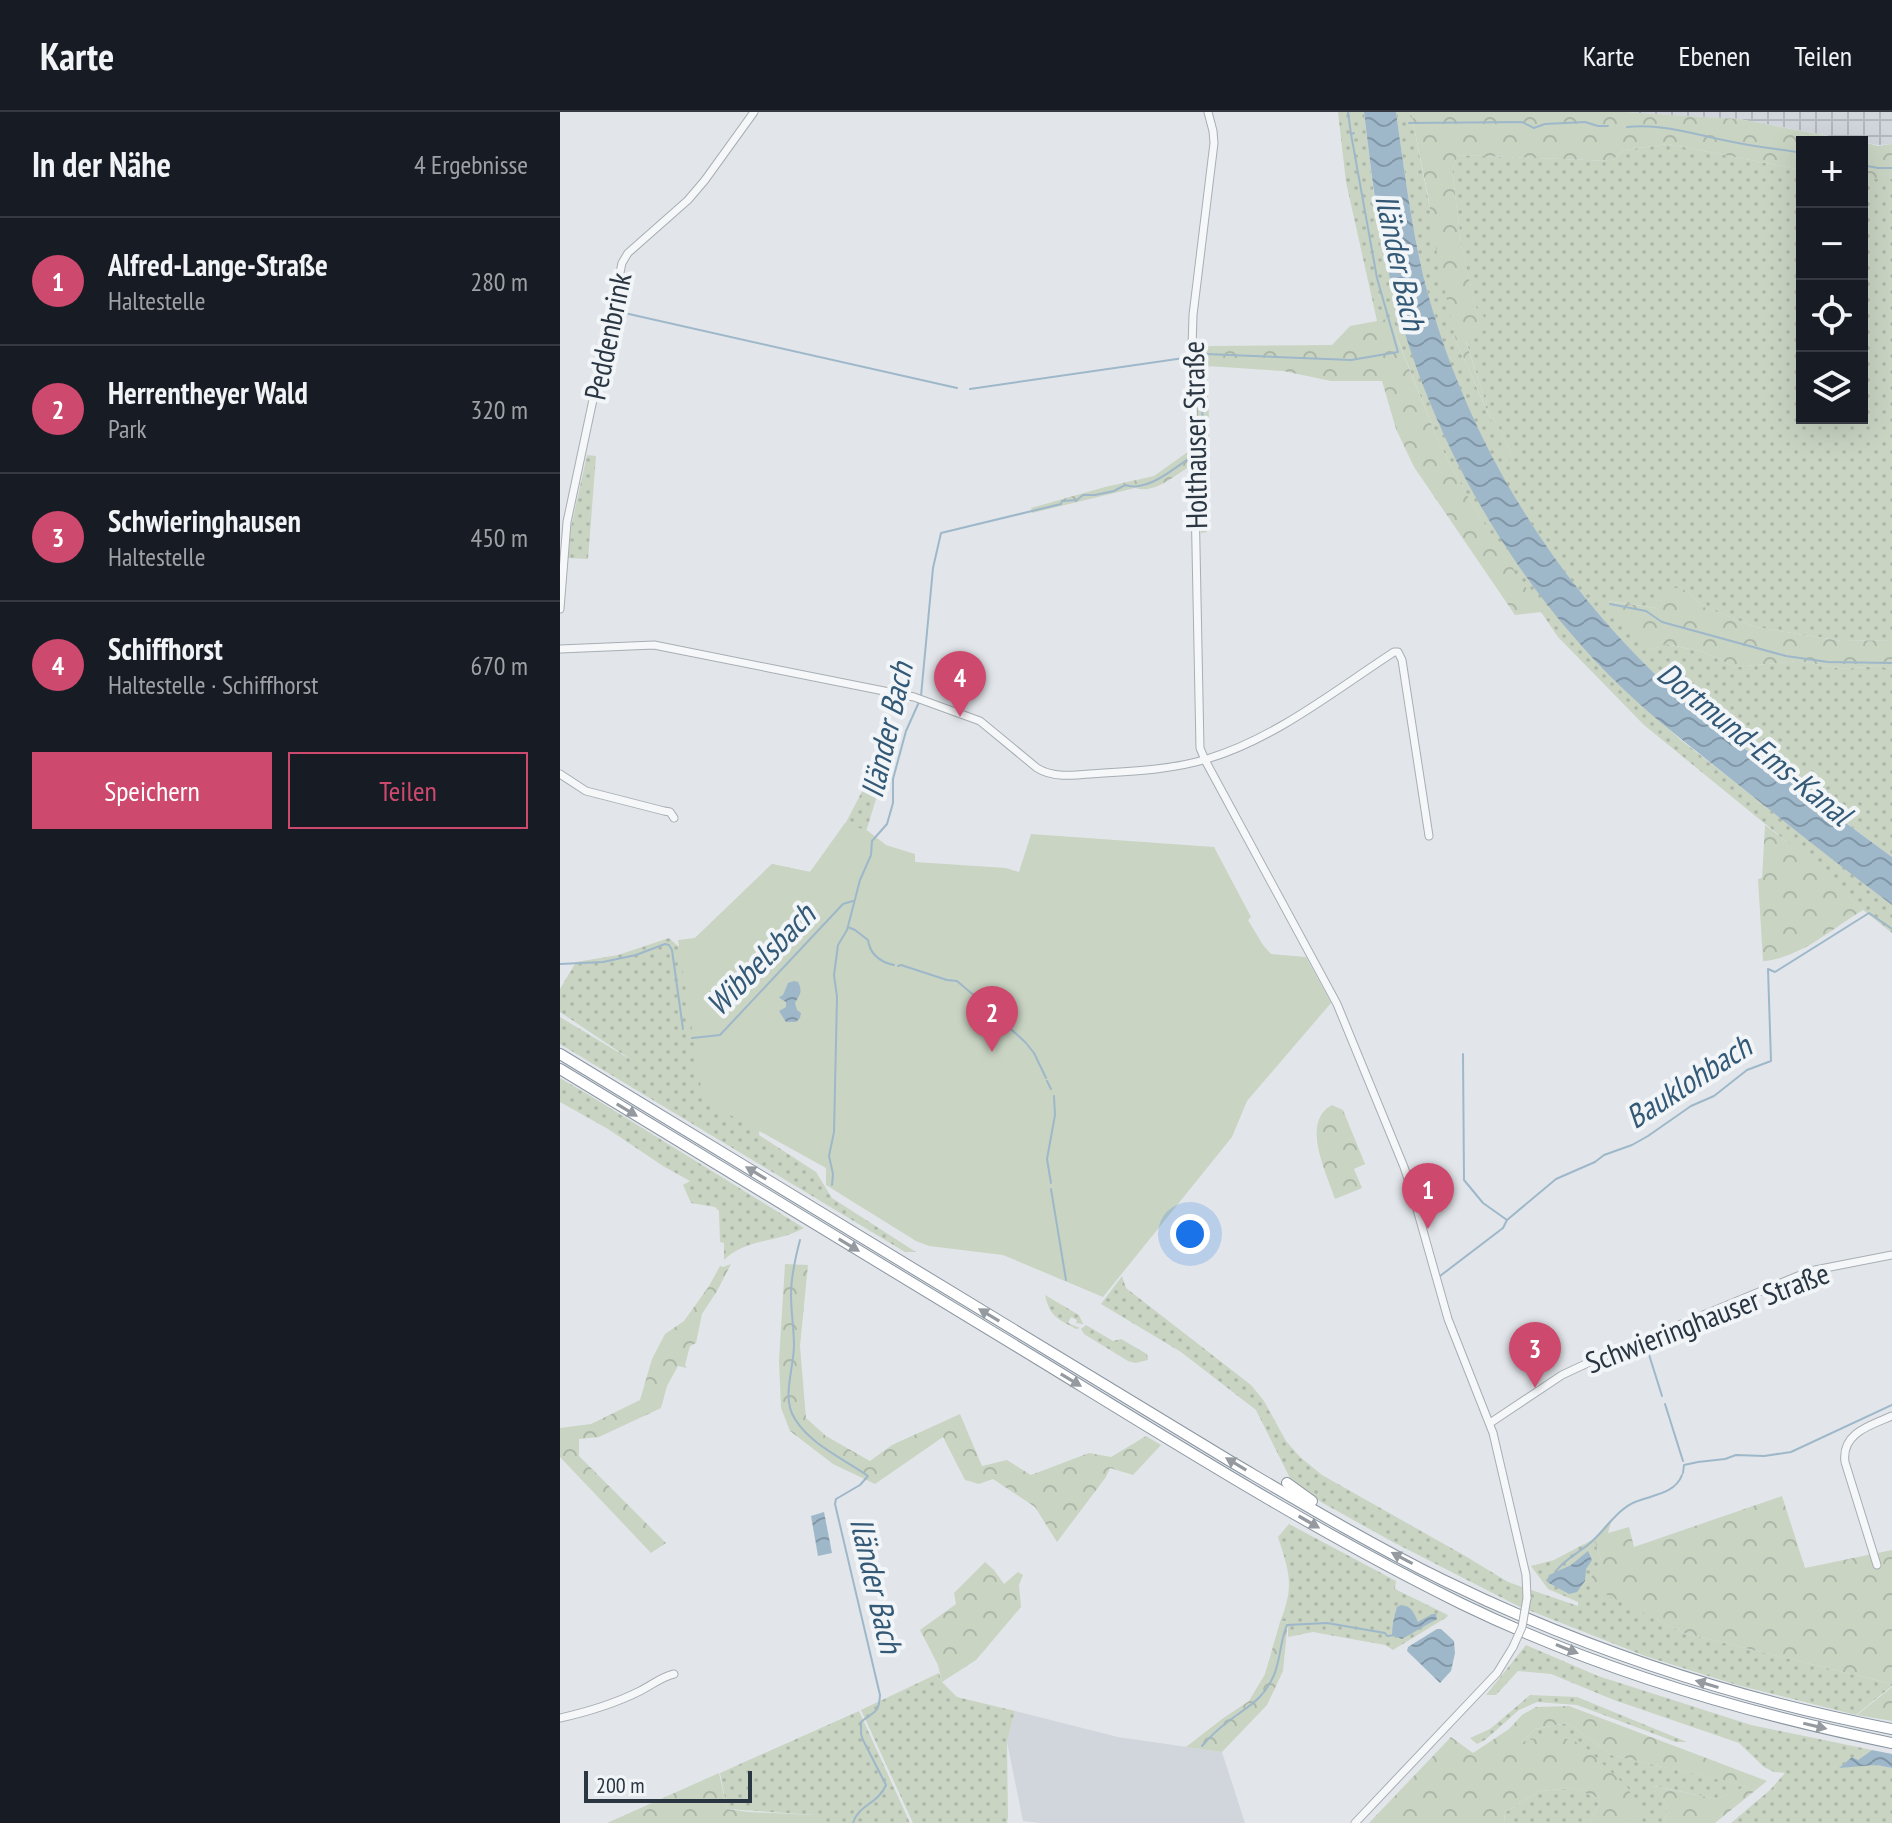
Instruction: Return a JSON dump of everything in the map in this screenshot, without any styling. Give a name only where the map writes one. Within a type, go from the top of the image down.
[{"type":"highway","points":[[560,1054],[1327,1518],[1441,1579],[1607,1651],[1686,1678],[1769,1702],[1892,1729]]},
{"type":"highway","points":[[560,1069],[1241,1483],[1362,1552],[1463,1604],[1581,1654],[1679,1689],[1803,1724],[1892,1743]]},
{"type":"highway","points":[[881,1249],[905,1252]]},
{"type":"highway","points":[[1287,1483],[1313,1502],[1327,1518]]},
{"type":"street","name":"Peddenbrink","points":[[560,609],[563,520],[620,269],[625,257],[699,188],[754,112]]},
{"type":"street","name":"Holthauser Straße","points":[[1205,760],[1200,748],[1192,337],[1214,143],[1208,112]]},
{"type":"street","points":[[560,649],[663,646],[920,698],[980,721],[1037,768],[1053,774],[1127,772],[1205,760],[1260,737],[1398,652],[1402,660],[1429,836]]},
{"type":"street","points":[[1205,760],[1337,1004],[1404,1167],[1448,1319],[1490,1423],[1524,1567],[1527,1598],[1522,1627],[1497,1673],[1355,1823]]},
{"type":"street","points":[[560,774],[586,791],[670,812],[674,818]]},
{"type":"street","name":"Schwieringhauser Straße","points":[[1490,1423],[1562,1375],[1592,1361],[1810,1271],[1892,1255]]},
{"type":"street","points":[[1877,1565],[1845,1462],[1845,1449],[1852,1436],[1892,1416]]},
{"type":"street","points":[[560,1718],[632,1695],[664,1676],[674,1674]]},
{"type":"shaded area","points":[[1624,112],[1892,112],[1892,144],[1868,143],[1868,136],[1830,136],[1739,119]]},
{"type":"shaded area","points":[[1015,1711],[1118,1737],[1222,1752],[1245,1823],[1023,1821],[1007,1742]]},
{"type":"green space","points":[[1338,112],[1364,112],[1376,211],[1401,318],[1439,424],[1491,522],[1569,631],[1618,684],[1681,740],[1892,905],[1892,933],[1797,850],[1644,725],[1558,637],[1508,563],[1439,443],[1398,340],[1393,319],[1377,321],[1346,182]]},
{"type":"green space","points":[[1396,112],[1411,112],[1456,341],[1490,418],[1513,456],[1486,403],[1466,341],[1476,308],[1462,250],[1452,169],[1458,155],[1611,161],[1624,150],[1668,144],[1796,169],[1796,424],[1868,424],[1868,179],[1892,179],[1892,640],[1842,641],[1755,627],[1704,607],[1681,587],[1657,608],[1608,601],[1651,650],[1666,644],[1704,652],[1735,667],[1800,661],[1842,669],[1878,666],[1892,669],[1892,857],[1726,734],[1670,688],[1616,634],[1544,543],[1485,443],[1461,390],[1440,335],[1424,279]]},
{"type":"green space","points":[[1411,112],[1624,112],[1739,119],[1828,136],[1796,136],[1796,169],[1668,144],[1624,150],[1611,161],[1458,155],[1452,169],[1462,250],[1476,307],[1491,326],[1466,342],[1486,403],[1513,456],[1509,460],[1456,341]]},
{"type":"green space","points":[[1868,144],[1892,144],[1892,179],[1868,179]]},
{"type":"green space","points":[[1393,318],[1398,341],[1439,443],[1492,536],[1542,612],[1515,615],[1414,467],[1396,429],[1382,381],[1331,381],[1283,371],[1207,366],[1207,532],[1201,533],[1199,462],[1152,488],[1135,488],[1032,513],[1031,508],[1154,476],[1199,444],[1191,352],[1203,346],[1332,345],[1350,326]]},
{"type":"green space","points":[[587,455],[596,456],[588,559],[568,558],[571,527]]},
{"type":"green space","points":[[1681,587],[1704,607],[1755,627],[1842,641],[1892,640],[1892,669],[1878,666],[1842,669],[1800,661],[1735,667],[1704,652],[1667,644],[1651,650],[1606,601],[1656,608],[1665,590]]},
{"type":"green space","points":[[868,780],[881,783],[843,906],[768,987],[759,1135],[816,1172],[832,1198],[916,1252],[905,1252],[560,1044],[560,1017],[633,1061],[560,1012],[560,989],[576,962],[618,955],[669,938],[678,946],[695,938],[772,864],[810,872],[842,830]]},
{"type":"green space","points":[[845,823],[868,831],[886,845],[915,854],[915,862],[1006,868],[1019,872],[1031,834],[1214,847],[1263,945],[1271,954],[1306,957],[1331,1003],[1247,1101],[1232,1137],[1103,1297],[1003,1255],[929,1246],[916,1241],[826,1185],[826,1168],[703,1100],[678,940],[695,938],[772,864],[810,872]]},
{"type":"green space","points":[[1765,825],[1798,850],[1863,910],[1803,949],[1763,961],[1758,879],[1762,878]]},
{"type":"green space","points":[[560,1078],[804,1228],[742,1248],[724,1260],[719,1211],[715,1207],[691,1203],[683,1185],[690,1181],[560,1102]]},
{"type":"green space","points":[[1332,1105],[1343,1110],[1365,1164],[1354,1169],[1362,1188],[1335,1199],[1318,1149],[1317,1135],[1323,1113]]},
{"type":"green space","points":[[731,1264],[702,1314],[696,1343],[690,1346],[687,1368],[678,1366],[667,1386],[661,1408],[599,1437],[579,1439],[579,1456],[666,1543],[651,1553],[560,1457],[560,1428],[591,1424],[640,1400],[652,1359],[665,1334],[684,1321],[720,1266]]},
{"type":"green space","points":[[785,1264],[808,1265],[800,1346],[806,1418],[826,1436],[870,1461],[892,1445],[960,1414],[982,1466],[1007,1460],[1031,1475],[1089,1453],[1111,1457],[1146,1436],[1161,1445],[1133,1475],[1110,1468],[1057,1542],[1035,1507],[993,1479],[979,1484],[965,1480],[943,1437],[875,1484],[833,1464],[790,1431],[781,1408],[779,1360]]},
{"type":"green space","points":[[1122,1276],[1126,1288],[1251,1385],[1264,1401],[1286,1441],[1322,1475],[1508,1582],[1578,1606],[1578,1602],[1548,1589],[1531,1566],[1554,1560],[1594,1539],[1601,1559],[1588,1585],[1684,1633],[1892,1686],[1856,1715],[1737,1685],[1645,1656],[1518,1606],[1393,1542],[1321,1502],[1290,1478],[1256,1410],[1181,1352],[1101,1304]]},
{"type":"green space","points":[[1045,1295],[1079,1315],[1083,1324],[1076,1323],[1077,1320],[1071,1317],[1068,1323],[1080,1328],[1076,1329],[1055,1316]]},
{"type":"green space","points":[[1086,1325],[1113,1341],[1121,1339],[1147,1354],[1148,1360],[1128,1361],[1084,1334],[1081,1329]]},
{"type":"green space","points":[[1782,1496],[1805,1568],[1892,1550],[1892,1684],[1684,1633],[1587,1585],[1601,1559],[1594,1539],[1612,1518],[1608,1533],[1629,1527],[1634,1547]]},
{"type":"green space","points":[[1289,1524],[1396,1581],[1395,1589],[1447,1617],[1393,1650],[1385,1645],[1313,1632],[1288,1637],[1288,1621],[1280,1622],[1288,1598],[1289,1579],[1278,1537]]},
{"type":"green space","points":[[985,1562],[1004,1584],[1018,1572],[1023,1575],[1019,1585],[1021,1607],[976,1660],[942,1682],[938,1665],[920,1630],[956,1604],[954,1593]]},
{"type":"green space","points":[[1288,1621],[1283,1671],[1267,1705],[1222,1752],[1186,1747],[1249,1701],[1265,1674],[1280,1622]]},
{"type":"green space","points":[[1526,1645],[1598,1676],[1751,1725],[1872,1750],[1840,1767],[1876,1765],[1892,1768],[1892,1823],[1731,1823],[1785,1773],[1764,1767],[1739,1743],[1614,1700],[1551,1674],[1518,1671],[1496,1695],[1486,1695]]},
{"type":"green space","points":[[939,1673],[942,1682],[957,1697],[1015,1711],[1007,1742],[1007,1823],[913,1823],[861,1710]]},
{"type":"green space","points":[[1892,1687],[1892,1721],[1857,1715]]},
{"type":"green space","points":[[1530,1695],[1577,1697],[1687,1742],[1676,1742],[1577,1705],[1537,1702],[1519,1710],[1485,1740],[1477,1744],[1470,1738],[1490,1729]]},
{"type":"green space","points":[[1569,1706],[1767,1781],[1715,1823],[1664,1823],[1668,1807],[1653,1786],[1717,1799],[1746,1786],[1611,1755],[1568,1723],[1535,1729],[1522,1742],[1552,1734],[1582,1744],[1628,1788],[1643,1820],[1590,1823],[1601,1799],[1572,1788],[1539,1791],[1504,1813],[1505,1823],[1369,1823],[1451,1737],[1473,1753],[1536,1707]]},
{"type":"green space","points":[[859,1711],[910,1823],[815,1823],[815,1815],[727,1809],[720,1773]]},
{"type":"green space","points":[[1568,1723],[1611,1755],[1747,1786],[1717,1799],[1654,1786],[1668,1807],[1664,1823],[1628,1823],[1643,1819],[1520,1744],[1535,1729]]},
{"type":"green space","points":[[719,1773],[727,1809],[749,1812],[749,1823],[607,1823]]},
{"type":"green space","points":[[1572,1788],[1601,1799],[1590,1823],[1505,1823],[1504,1813],[1539,1791]]},
{"type":"green space","points":[[749,1812],[815,1815],[815,1823],[749,1823]]},
{"type":"water","points":[[1364,112],[1396,112],[1419,258],[1441,335],[1485,443],[1544,543],[1616,634],[1672,690],[1703,717],[1892,857],[1892,905],[1711,763],[1619,685],[1538,592],[1502,541],[1470,488],[1443,432],[1400,316],[1381,238]]},
{"type":"water","points":[[794,981],[800,988],[795,1003],[801,1013],[796,1022],[786,1022],[779,1011],[786,1007],[786,1002],[779,997],[788,983]]},
{"type":"water","points":[[824,1512],[832,1553],[818,1556],[811,1516]]},
{"type":"water","points":[[1588,1551],[1592,1560],[1586,1569],[1585,1581],[1577,1592],[1569,1594],[1547,1582],[1549,1575],[1571,1565]]},
{"type":"water","points":[[1401,1605],[1410,1608],[1418,1622],[1432,1614],[1436,1614],[1437,1619],[1402,1639],[1392,1635],[1396,1610]]},
{"type":"water","points":[[1437,1629],[1454,1641],[1455,1653],[1451,1671],[1440,1683],[1407,1651],[1408,1647]]},
{"type":"water","points":[[1872,1750],[1892,1754],[1892,1768],[1876,1765],[1839,1768],[1852,1757],[1858,1760]]},
{"type":"waterway","points":[[1348,112],[1351,134]]},
{"type":"waterway","points":[[1409,123],[1522,122],[1534,128],[1545,124],[1585,122],[1608,126]]},
{"type":"waterway","points":[[1627,127],[1667,128],[1796,152]]},
{"type":"waterway","name":"Iländer Bach","points":[[1205,354],[1351,360],[1398,352],[1377,278],[1351,134],[1354,133]]},
{"type":"waterway","points":[[1868,166],[1892,168]]},
{"type":"waterway","points":[[620,312],[957,388]]},
{"type":"waterway","points":[[970,389],[1184,358]]},
{"type":"waterway","name":"Iländer Bach","points":[[1202,448],[1203,372]]},
{"type":"waterway","name":"Iländer Bach","points":[[921,696],[933,568],[941,533],[1061,504],[1062,501],[1077,500],[1083,495],[1114,491],[1125,485],[1141,486],[1188,459]]},
{"type":"waterway","points":[[1610,604],[1646,611],[1662,622],[1786,656],[1828,662],[1892,663]]},
{"type":"waterway","name":"Iländer Bach","points":[[832,1185],[829,1156],[834,1132],[837,997],[834,975],[838,945],[847,930],[860,880],[871,855],[872,841],[887,824],[893,803],[893,779],[906,731],[919,702]]},
{"type":"waterway","name":"Wibbelsbach","points":[[692,1038],[720,1035],[843,904],[853,901]]},
{"type":"waterway","name":"Bauklohbach","points":[[1440,1276],[1503,1228],[1507,1220],[1556,1179],[1632,1145],[1691,1106],[1714,1096],[1747,1070],[1771,1061],[1768,969],[1775,972],[1869,913],[1892,929]]},
{"type":"waterway","points":[[848,927],[868,940],[876,957],[894,965]]},
{"type":"waterway","name":"Wibbelsbach","points":[[560,964],[603,962],[669,945],[683,1029]]},
{"type":"waterway","points":[[898,966],[957,981],[977,998]]},
{"type":"waterway","points":[[980,1000],[1026,1043],[1046,1078]]},
{"type":"waterway","points":[[1463,1054],[1464,1180],[1483,1203],[1507,1220]]},
{"type":"waterway","points":[[1047,1081],[1051,1089]]},
{"type":"waterway","points":[[1051,1183],[1047,1159],[1055,1115],[1054,1096]]},
{"type":"waterway","points":[[1051,1189],[1066,1280]]},
{"type":"waterway","name":"Iländer Bach","points":[[800,1240],[791,1288],[794,1345],[789,1393],[791,1411],[810,1436],[868,1476],[860,1485],[836,1499],[835,1504],[880,1695],[877,1709],[861,1722],[861,1734],[886,1785],[859,1812],[853,1823]]},
{"type":"waterway","points":[[1646,1345],[1662,1396]]},
{"type":"waterway","points":[[1665,1404],[1683,1461]]},
{"type":"waterway","points":[[1683,1473],[1684,1465],[1698,1462],[1736,1455],[1764,1456],[1791,1452],[1892,1405]]},
{"type":"waterway","points":[[1556,1571],[1595,1539],[1622,1510],[1669,1490],[1682,1475]]},
{"type":"waterway","points":[[1202,1746],[1264,1692],[1276,1669],[1287,1625],[1327,1623],[1385,1633],[1387,1636],[1396,1635]]},
{"type":"place","name":"Schiffhorst","points":[[960,717]]},
{"type":"place","name":"Herrentheyer Wald","points":[[992,1052]]},
{"type":"place","name":"Alfred-Lange-Straße","points":[[1428,1229]]},
{"type":"place","name":"Schwieringhausen","points":[[1535,1388]]},
{"type":"water label","name":"Dortmund-Ems-Kanal","points":[[1755,743]]}]
